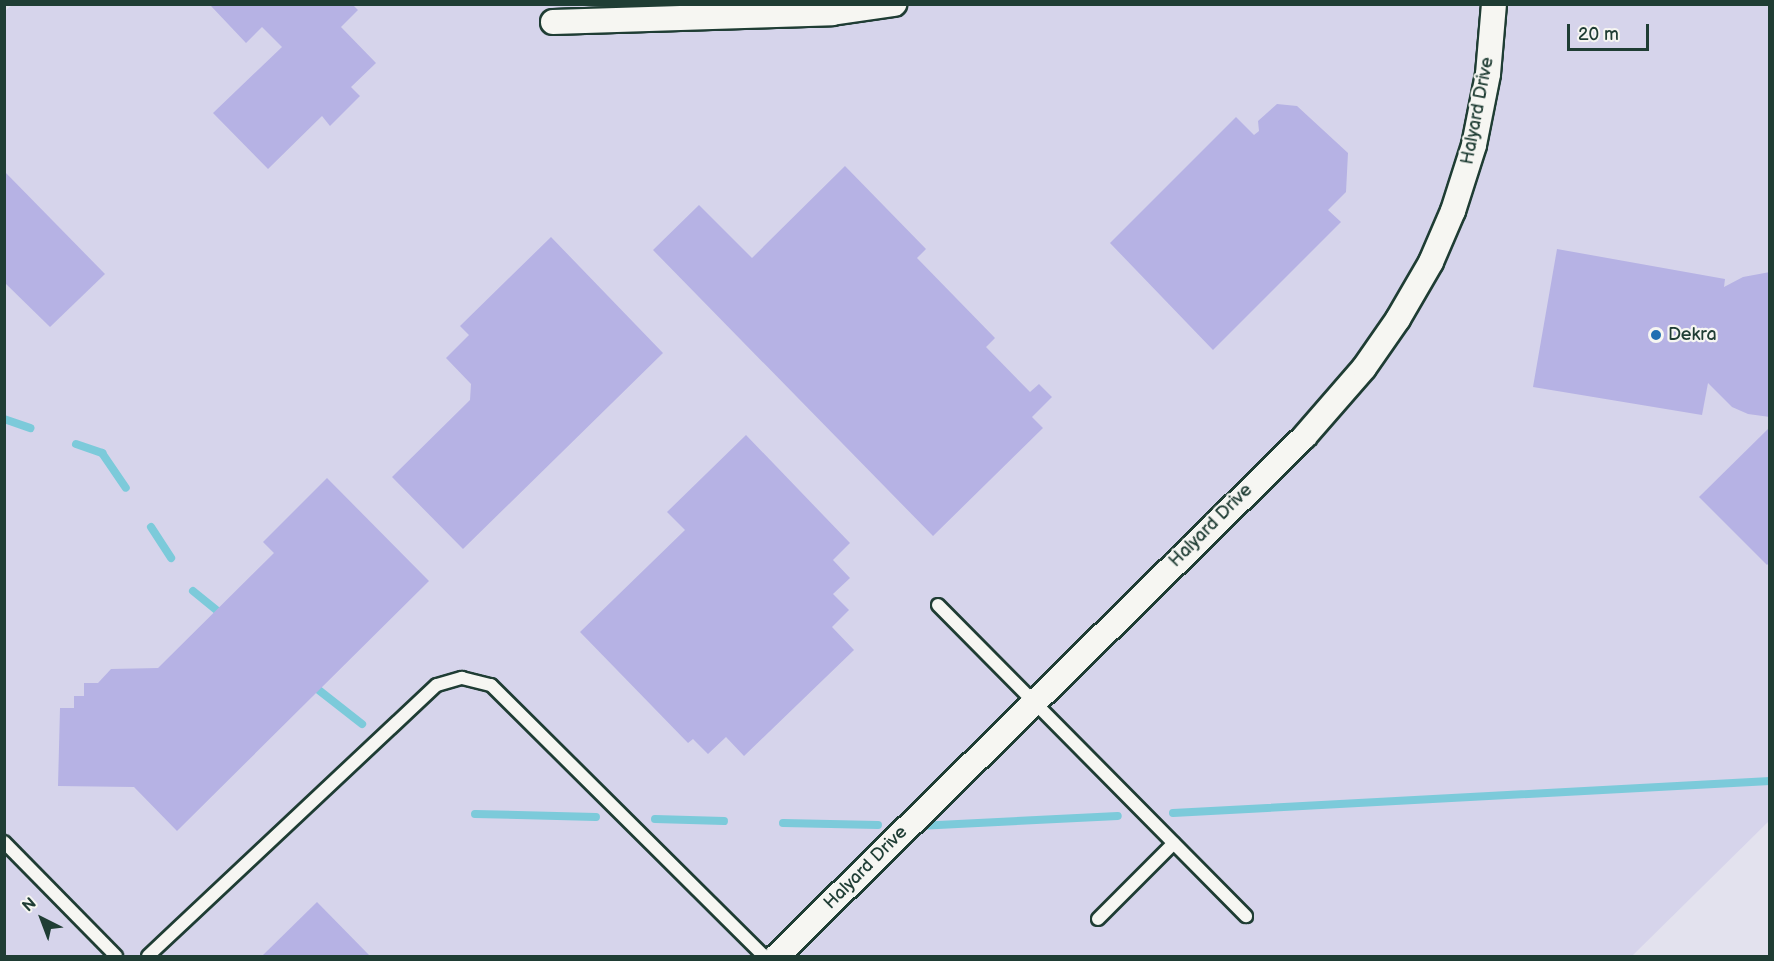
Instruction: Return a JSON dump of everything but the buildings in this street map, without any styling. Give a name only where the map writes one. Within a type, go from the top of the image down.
[{"type":"street","points":[[553,22],[832,13],[894,4]]},
{"type":"street","name":"Halyard Drive","points":[[777,957],[1304,437],[1364,368],[1398,319],[1431,262],[1453,211],[1474,145],[1488,74],[1494,4]]},
{"type":"lane","points":[[938,605],[1246,916]]},
{"type":"lane","points":[[148,957],[437,685],[462,678],[491,685],[764,957]]},
{"type":"lane","points":[[4,842],[116,957]]},
{"type":"lane","points":[[1098,919],[1174,843]]},
{"type":"shaded area","points":[[12,5],[1769,5],[1769,821],[1632,956],[5,956],[4,12]]},
{"type":"waterway","points":[[4,419],[30,428]]},
{"type":"waterway","points":[[76,444],[102,453],[126,488]]},
{"type":"waterway","points":[[151,527],[171,558]]},
{"type":"waterway","points":[[193,591],[225,617]]},
{"type":"waterway","points":[[311,684],[362,724]]},
{"type":"waterway","points":[[1173,813],[1770,781]]},
{"type":"waterway","points":[[475,814],[596,817]]},
{"type":"waterway","points":[[918,826],[1118,816]]},
{"type":"waterway","points":[[655,819],[724,821]]},
{"type":"waterway","points":[[783,823],[878,825]]},
{"type":"place","name":"Dekra","points":[[1656,335]]}]
